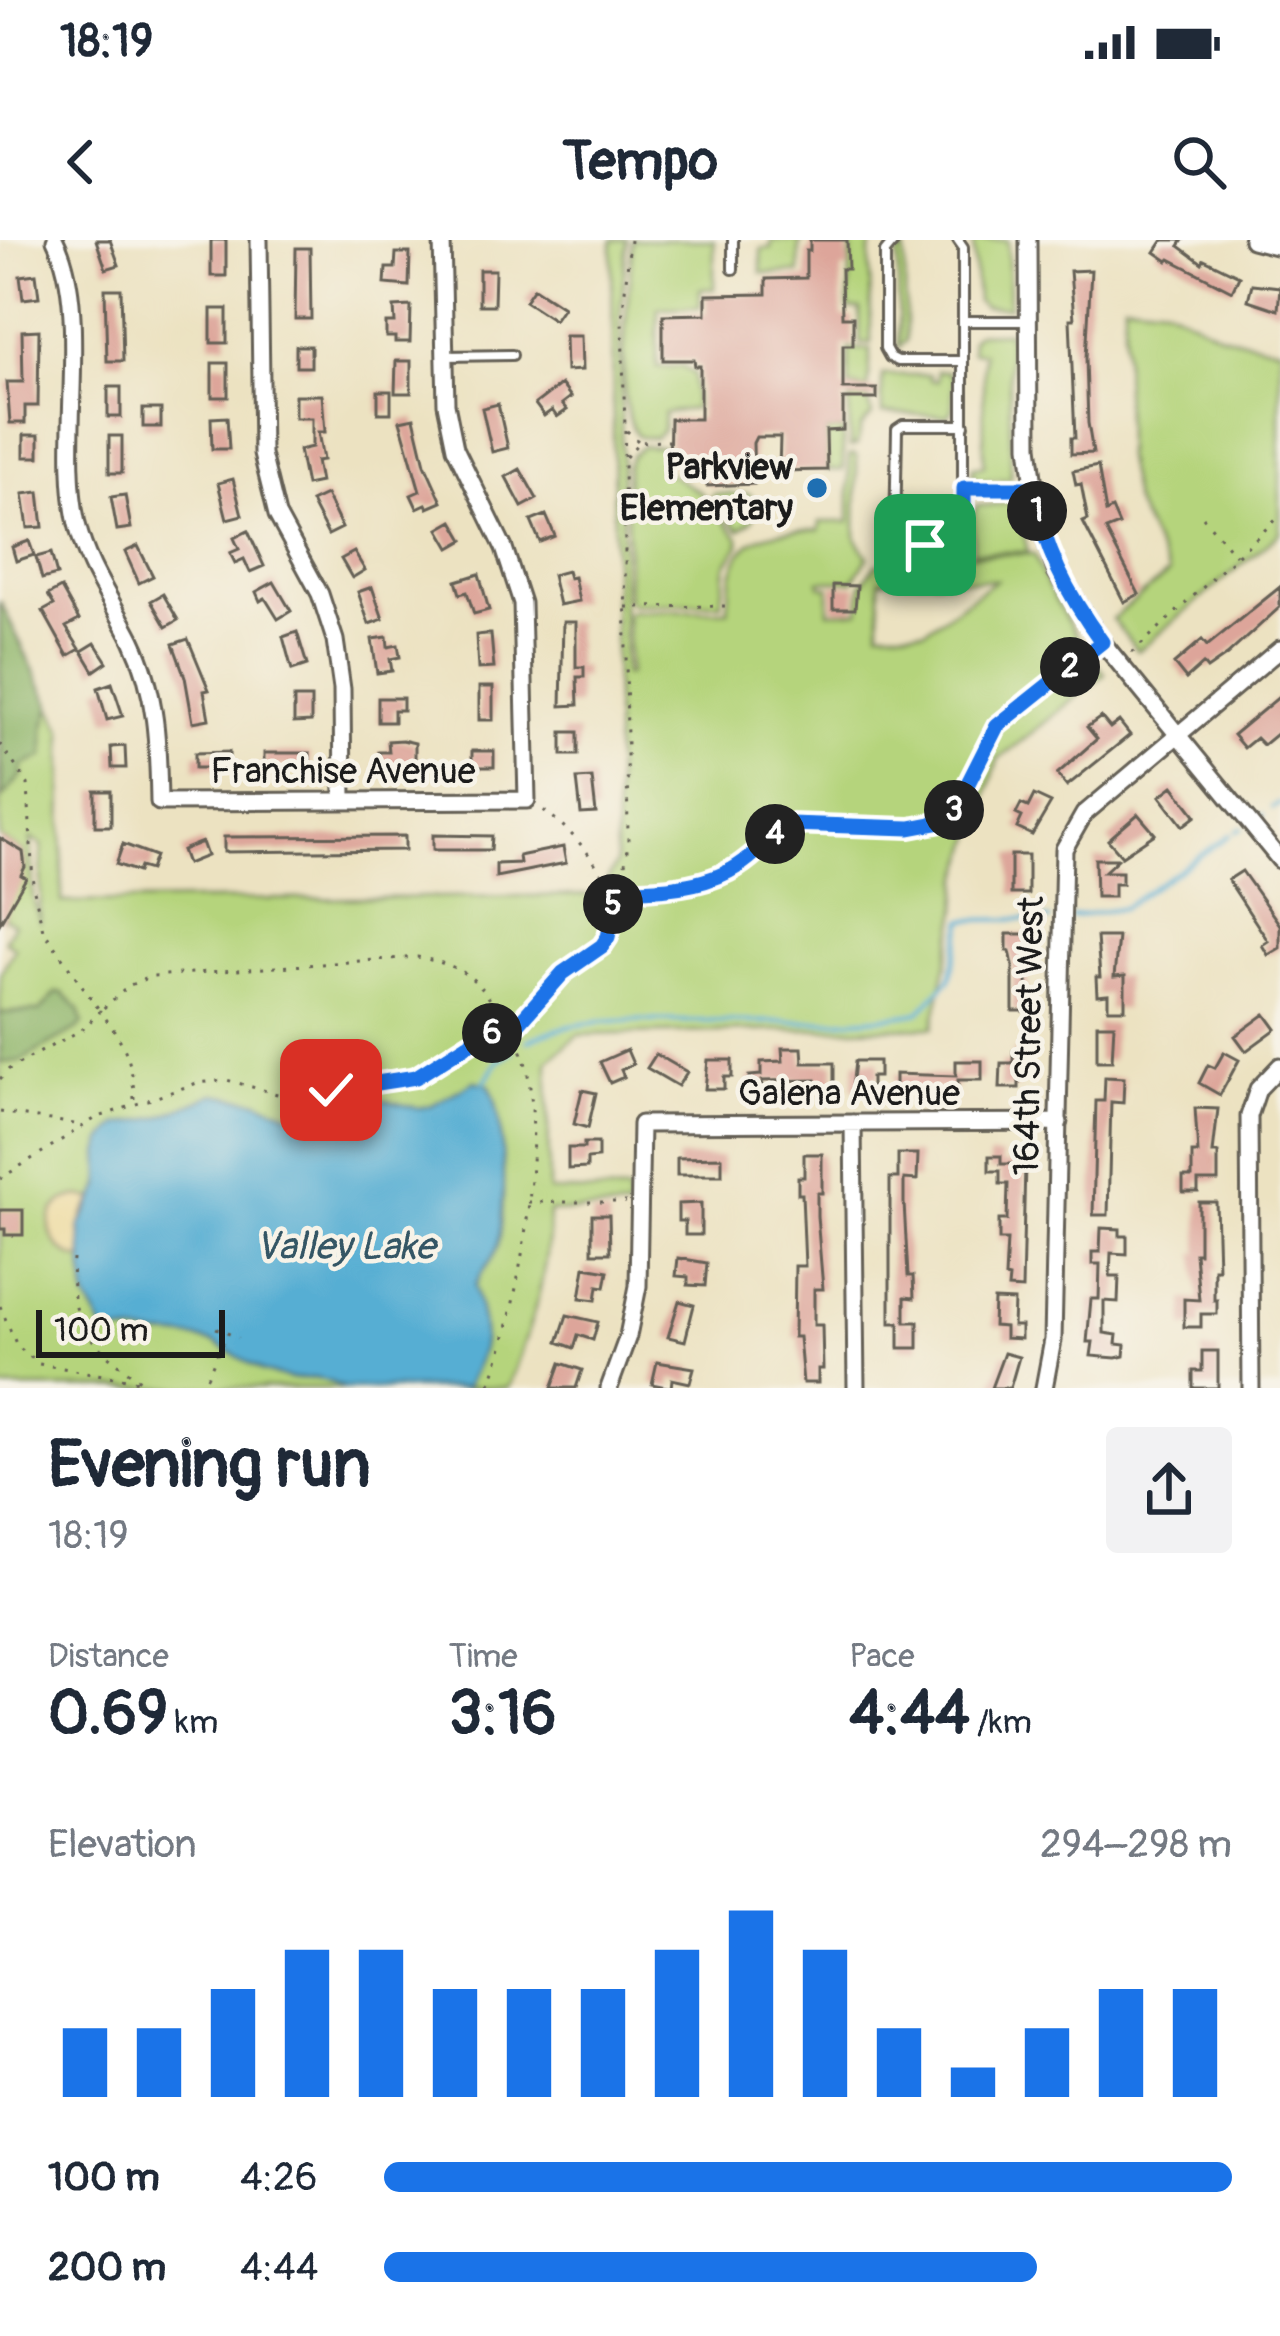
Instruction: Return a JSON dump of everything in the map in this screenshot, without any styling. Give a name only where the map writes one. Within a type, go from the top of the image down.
[{"type":"street","name":"Franchise Avenue","points":[[55,240],[70,285],[76,523],[94,575],[132,640],[148,683],[158,733],[159,802],[527,800]]},
{"type":"street","points":[[260,240],[262,454],[277,515],[320,594],[335,640],[342,689],[343,801]]},
{"type":"street","points":[[442,240],[446,404],[455,448],[504,548],[521,603],[527,800]]},
{"type":"street","points":[[1028,240],[1029,446],[1038,518],[1056,571],[1102,642],[1280,860]]},
{"type":"street","points":[[1252,240],[1280,247]]},
{"type":"street","name":"164th Street West","points":[[1044,1388],[1053,1340],[1064,848],[1084,814],[1280,649]]},
{"type":"street","points":[[1250,1388],[1249,1116],[1258,1089],[1280,1066]]},
{"type":"street","name":"Galena Avenue","points":[[639,1202],[640,1124],[1059,1122]]},
{"type":"street","points":[[853,1123],[856,1388]]},
{"type":"street","points":[[609,1388],[628,1336],[638,1286],[639,1202]]},
{"type":"lane","points":[[733,240],[733,268]]},
{"type":"lane","points":[[895,240],[885,252],[885,348],[890,357],[898,362],[963,361]]},
{"type":"lane","points":[[958,240],[963,247],[964,424],[964,545],[902,545],[896,537],[897,429],[964,424]]},
{"type":"lane","points":[[963,321],[1029,321]]},
{"type":"lane","points":[[444,356],[512,355]]},
{"type":"lane","points":[[964,488],[1033,488]]},
{"type":"path","points":[[0,1178],[83,1126],[134,1103],[214,1080],[296,1099],[416,1077],[476,1039],[510,1029],[563,973],[602,946],[608,937],[628,843],[622,321],[630,240]]},
{"type":"path","points":[[625,429],[639,442],[669,441]]},
{"type":"path","points":[[624,459],[639,442]]},
{"type":"path","points":[[1119,663],[1280,516]]},
{"type":"path","points":[[1203,517],[1236,557]]},
{"type":"path","points":[[625,607],[728,606]]},
{"type":"path","points":[[615,890],[670,887],[718,876],[755,854],[790,824],[934,826],[956,807],[1001,720],[1102,642]]},
{"type":"path","points":[[0,744],[28,784],[34,886],[43,930],[124,1043],[134,1079],[134,1103]]},
{"type":"path","points":[[527,800],[555,818],[615,890]]},
{"type":"path","points":[[0,1079],[9,1069],[83,1029],[130,986],[152,976],[417,957],[455,964],[478,983],[510,1029],[528,1078],[531,1114],[528,1202],[517,1287],[488,1388]]},
{"type":"path","points":[[0,1112],[83,1126]]},
{"type":"path","points":[[528,1202],[639,1202]]},
{"type":"path","points":[[73,1258],[72,1296],[80,1326],[137,1381]]},
{"type":"path","points":[[0,1306],[17,1346],[38,1364],[157,1388]]},
{"type":"path","points":[[216,1328],[238,1338]]},
{"type":"path","points":[[193,1388],[202,1385],[227,1334]]},
{"type":"green space","points":[[612,240],[627,240],[620,318],[624,675],[629,674],[627,614],[631,611],[728,610],[734,568],[750,543],[777,533],[819,530],[820,522],[849,522],[849,456],[853,454],[857,457],[856,538],[868,557],[853,581],[820,581],[821,586],[829,587],[829,612],[859,611],[862,584],[876,564],[901,566],[938,555],[1034,554],[1065,617],[1105,674],[998,760],[960,880],[933,1027],[578,1035],[548,1061],[549,1191],[628,1192],[628,1209],[549,1212],[542,1281],[508,1388],[0,1388],[0,1025],[39,1011],[0,1013],[0,974],[15,948],[5,940],[14,924],[3,917],[25,867],[23,852],[0,838],[0,601],[63,731],[62,902],[600,895],[616,863]],"holes":[[[880,580],[996,580],[925,630],[880,630]],[[31,839],[42,845],[40,924],[33,897]]]},
{"type":"green space","points":[[632,240],[714,240],[714,289],[700,289],[700,307],[658,308],[657,367],[682,367],[694,374],[694,409],[664,413],[663,430],[655,438],[639,437],[630,423],[626,401]]},
{"type":"green space","points":[[771,240],[804,240],[799,245],[799,273],[761,273],[761,249],[771,248]]},
{"type":"green space","points":[[852,240],[874,240],[870,251],[871,343],[860,343],[860,309],[848,309]]},
{"type":"green space","points":[[973,240],[1008,240],[1009,307],[984,307],[977,301]]},
{"type":"green space","points":[[905,249],[906,341],[899,348],[898,255]]},
{"type":"green space","points":[[1124,302],[1165,306],[1221,335],[1280,348],[1280,533],[1138,651],[1112,619],[1169,573],[1133,500],[1125,458]]},
{"type":"green space","points":[[1008,332],[1011,476],[979,480],[972,473],[973,467],[984,466],[983,353],[972,352],[971,340],[977,333]]},
{"type":"green space","points":[[849,349],[871,349],[868,389],[849,386]]},
{"type":"green space","points":[[937,371],[947,371],[953,380],[953,410],[947,416],[882,413],[882,375],[930,375],[930,380],[937,381]]},
{"type":"green space","points":[[868,399],[872,415],[861,427],[857,445],[850,447],[849,403]]},
{"type":"green space","points":[[843,430],[843,470],[827,470],[826,431]]},
{"type":"green space","points":[[643,446],[664,447],[663,470],[701,493],[739,538],[726,565],[721,603],[632,604],[628,600],[627,466]]},
{"type":"green space","points":[[749,494],[754,499],[753,520],[739,530],[711,497]]},
{"type":"green space","points":[[1016,503],[1028,552],[973,552],[977,506]]},
{"type":"green space","points":[[0,601],[51,706],[44,729],[44,756],[22,766],[22,775],[2,798]]},
{"type":"green space","points":[[57,992],[79,1010],[83,1023],[79,1028],[20,1061],[0,1063],[0,1013],[40,1011]]},
{"type":"sand","points":[[79,1196],[93,1199],[83,1216],[85,1260],[61,1249],[50,1229],[55,1208]]},
{"type":"water","name":"Valley Lake","points":[[475,1081],[489,1085],[495,1099],[503,1188],[498,1245],[475,1286],[482,1347],[465,1388],[346,1388],[318,1378],[290,1379],[263,1372],[215,1343],[105,1332],[86,1298],[80,1226],[101,1186],[103,1141],[118,1125],[160,1117],[215,1094],[259,1101],[304,1120],[325,1105],[344,1100],[382,1100],[418,1108]]},
{"type":"building","points":[[96,240],[110,240],[119,265],[106,269]]},
{"type":"building","points":[[211,240],[226,240],[226,276],[211,276]]},
{"type":"building","points":[[810,240],[847,240],[848,269],[841,269],[842,317],[853,317],[853,345],[843,345],[843,389],[877,389],[877,399],[843,399],[843,430],[826,431],[827,470],[779,471],[780,437],[756,437],[754,484],[707,486],[707,465],[669,465],[670,419],[700,419],[700,366],[694,360],[663,360],[663,315],[706,314],[706,295],[766,294],[766,279],[806,278]]},
{"type":"building","points":[[1163,240],[1183,240],[1179,246],[1202,263],[1204,259],[1239,276],[1232,291],[1155,252]]},
{"type":"building","points":[[296,248],[310,248],[311,319],[295,319]]},
{"type":"building","points":[[396,253],[410,253],[409,286],[385,284],[386,268],[395,268]]},
{"type":"building","points":[[479,270],[495,270],[494,305],[479,305]]},
{"type":"building","points":[[1091,270],[1086,358],[1093,453],[1071,454],[1071,438],[1075,438],[1070,271]]},
{"type":"building","points":[[36,274],[39,297],[23,299],[20,276]]},
{"type":"building","points":[[1252,284],[1280,287],[1278,310],[1248,300]]},
{"type":"building","points":[[534,288],[563,307],[554,320],[525,301]]},
{"type":"building","points":[[105,289],[121,289],[123,361],[107,361]]},
{"type":"building","points":[[411,306],[410,342],[386,337],[386,323],[395,323],[394,307]]},
{"type":"building","points":[[211,309],[227,309],[227,343],[211,343]]},
{"type":"building","points":[[39,330],[38,406],[25,406],[25,423],[10,423],[7,382],[23,382],[22,331]]},
{"type":"building","points":[[565,336],[581,336],[582,370],[566,371]]},
{"type":"building","points":[[296,346],[311,346],[311,367],[296,367]]},
{"type":"building","points":[[396,361],[411,361],[411,393],[395,393]]},
{"type":"building","points":[[212,363],[228,363],[228,397],[212,397]]},
{"type":"building","points":[[561,384],[571,397],[562,404],[567,410],[557,417],[552,410],[544,416],[535,404]]},
{"type":"building","points":[[108,387],[121,387],[121,417],[108,417]]},
{"type":"building","points":[[378,391],[391,391],[391,413],[378,413]]},
{"type":"building","points":[[295,395],[322,395],[325,432],[318,432],[323,460],[316,461],[320,482],[306,485],[299,450],[312,447],[312,418],[295,418]]},
{"type":"building","points":[[498,404],[508,448],[492,452],[482,408]]},
{"type":"building","points":[[143,409],[161,409],[161,427],[143,427]]},
{"type":"building","points":[[227,417],[229,449],[212,449],[211,418]]},
{"type":"building","points":[[414,418],[425,464],[442,502],[428,508],[426,504],[417,508],[411,495],[420,491],[400,421]]},
{"type":"building","points":[[24,435],[39,435],[39,457],[24,457]]},
{"type":"building","points":[[109,436],[122,436],[122,473],[109,473]]},
{"type":"building","points":[[1098,466],[1106,512],[1112,509],[1119,525],[1106,530],[1139,594],[1124,602],[1083,522],[1088,520],[1081,484],[1076,485],[1073,471]]},
{"type":"building","points":[[520,469],[537,499],[522,507],[506,477]]},
{"type":"building","points":[[233,479],[242,515],[227,519],[218,483]]},
{"type":"building","points":[[39,492],[43,527],[28,528],[23,494]]},
{"type":"building","points":[[125,495],[131,528],[117,530],[111,497]]},
{"type":"building","points":[[326,495],[342,528],[328,535],[311,502]]},
{"type":"building","points":[[546,515],[555,536],[540,542],[531,521]]},
{"type":"building","points":[[453,521],[464,540],[450,548],[439,529]]},
{"type":"building","points":[[248,531],[264,566],[250,572],[244,559],[235,563],[230,553],[239,549],[234,538]]},
{"type":"building","points":[[29,541],[34,555],[16,561],[12,547]]},
{"type":"building","points":[[138,546],[153,576],[139,583],[125,552]]},
{"type":"building","points":[[354,552],[365,570],[352,578],[341,559]]},
{"type":"building","points":[[51,553],[57,575],[42,579],[36,557]]},
{"type":"building","points":[[567,571],[569,578],[574,577],[579,601],[559,605],[552,575]]},
{"type":"building","points":[[479,574],[489,610],[474,614],[467,592],[460,594],[456,581]]},
{"type":"building","points":[[274,582],[291,611],[278,619],[256,592]]},
{"type":"building","points":[[833,585],[857,586],[855,609],[833,609]]},
{"type":"building","points":[[372,587],[383,619],[369,624],[358,592]]},
{"type":"building","points":[[1280,587],[1280,607],[1227,655],[1207,669],[1203,664],[1186,679],[1174,664],[1202,640],[1207,646]]},
{"type":"building","points":[[61,588],[79,620],[66,627],[80,649],[68,656],[43,611],[54,605],[48,595]]},
{"type":"building","points":[[163,594],[178,620],[166,627],[151,601]]},
{"type":"building","points":[[563,622],[576,622],[576,667],[584,667],[584,677],[577,677],[578,705],[561,706]]},
{"type":"building","points":[[297,632],[307,665],[292,670],[283,637]]},
{"type":"building","points":[[491,634],[494,668],[478,669],[476,635]]},
{"type":"building","points":[[387,637],[388,647],[398,645],[400,657],[390,659],[392,671],[377,673],[372,639]]},
{"type":"building","points":[[188,639],[209,690],[204,691],[209,719],[193,722],[173,644]]},
{"type":"building","points":[[95,643],[107,662],[94,671],[82,651]]},
{"type":"building","points":[[112,683],[123,716],[107,720],[98,688]]},
{"type":"building","points":[[479,687],[493,687],[493,720],[479,720]]},
{"type":"building","points":[[1280,696],[1280,731],[1263,745],[1256,738],[1244,748],[1233,735]]},
{"type":"building","points":[[294,698],[311,698],[311,722],[294,723]]},
{"type":"building","points":[[378,698],[403,698],[403,710],[394,710],[394,722],[378,722]]},
{"type":"building","points":[[1101,717],[1110,728],[1119,721],[1130,735],[1067,786],[1057,774],[1097,739],[1087,727]]},
{"type":"building","points":[[562,732],[578,732],[578,755],[562,755]]},
{"type":"building","points":[[388,741],[415,743],[415,767],[379,768],[379,752],[389,752]]},
{"type":"building","points":[[125,746],[126,768],[112,768],[111,747]]},
{"type":"building","points":[[472,751],[494,751],[494,767],[472,767]]},
{"type":"building","points":[[229,752],[229,768],[195,768],[195,753]]},
{"type":"building","points":[[264,753],[310,753],[310,766],[264,766]]},
{"type":"building","points":[[592,778],[596,813],[581,814],[577,779]]},
{"type":"building","points":[[1173,786],[1196,816],[1183,826],[1160,796]]},
{"type":"building","points":[[95,791],[111,791],[111,826],[95,826]]},
{"type":"building","points":[[1034,795],[1051,803],[1032,835],[1017,828],[1022,817],[1016,814],[1021,804],[1028,807]]},
{"type":"building","points":[[1138,814],[1155,834],[1122,856],[1108,840]]},
{"type":"building","points":[[433,835],[492,836],[491,850],[433,850]]},
{"type":"building","points":[[405,836],[405,850],[224,852],[224,837]]},
{"type":"building","points":[[0,838],[23,852],[21,875],[26,878],[0,923]]},
{"type":"building","points":[[202,842],[207,856],[187,864],[182,850]]},
{"type":"building","points":[[123,844],[155,856],[150,870],[140,867],[138,872],[116,864]]},
{"type":"building","points":[[563,847],[566,863],[496,877],[496,864],[520,863],[519,856]]},
{"type":"building","points":[[1011,855],[1028,855],[1028,894],[1011,894]]},
{"type":"building","points":[[1095,859],[1118,859],[1104,872],[1122,872],[1122,884],[1114,884],[1114,897],[1096,897]]},
{"type":"building","points":[[1242,871],[1280,925],[1280,948],[1268,955],[1262,945],[1268,941],[1228,880]]},
{"type":"building","points":[[1007,934],[1029,934],[1029,950],[1025,950],[1029,1011],[1013,1011]]},
{"type":"building","points":[[1097,937],[1118,937],[1114,977],[1125,976],[1125,1009],[1108,1009],[1108,994],[1097,995]]},
{"type":"building","points":[[1265,1014],[1276,1029],[1246,1051],[1235,1036]]},
{"type":"building","points":[[1097,1024],[1114,1024],[1112,1061],[1097,1061]]},
{"type":"building","points":[[782,1048],[802,1048],[803,1063],[834,1063],[834,1090],[816,1090],[816,1080],[762,1081],[762,1089],[750,1090],[749,1076],[761,1075],[761,1062],[783,1061]]},
{"type":"building","points":[[627,1050],[633,1064],[621,1070],[624,1077],[610,1083],[600,1062]]},
{"type":"building","points":[[1013,1051],[1028,1051],[1028,1064],[1019,1063],[1019,1088],[1000,1088],[1001,1063],[1013,1063]]},
{"type":"building","points":[[1224,1052],[1239,1060],[1220,1095],[1199,1083],[1208,1065],[1215,1068]]},
{"type":"building","points":[[656,1054],[687,1072],[678,1086],[647,1068]]},
{"type":"building","points":[[708,1060],[732,1060],[732,1077],[724,1077],[724,1089],[705,1089]]},
{"type":"building","points":[[855,1061],[879,1061],[879,1077],[871,1077],[871,1089],[852,1089]]},
{"type":"building","points":[[956,1061],[982,1061],[982,1080],[958,1080],[958,1088],[895,1089],[895,1074],[956,1076]]},
{"type":"building","points":[[1105,1077],[1124,1078],[1123,1103],[1111,1102],[1108,1215],[1093,1215],[1096,1101],[1104,1101]]},
{"type":"building","points":[[582,1090],[596,1093],[588,1128],[574,1124]]},
{"type":"building","points":[[1195,1108],[1218,1109],[1213,1153],[1218,1153],[1218,1181],[1198,1181],[1198,1192],[1183,1192],[1183,1177],[1192,1177],[1192,1153],[1198,1153]]},
{"type":"building","points":[[584,1143],[598,1143],[598,1158],[587,1159],[587,1168],[568,1169],[568,1148],[584,1148]]},
{"type":"building","points":[[804,1154],[822,1154],[817,1216],[823,1289],[814,1289],[814,1325],[822,1325],[823,1369],[818,1369],[818,1383],[803,1383],[799,1337],[794,1337],[795,1266],[805,1266],[802,1194],[798,1194]]},
{"type":"building","points":[[898,1154],[918,1154],[917,1180],[904,1179],[904,1203],[908,1276],[913,1276],[914,1298],[905,1297],[905,1322],[918,1322],[918,1348],[899,1348],[899,1323],[890,1323],[890,1178],[898,1178]]},
{"type":"building","points":[[989,1156],[1001,1156],[1001,1164],[1025,1164],[1022,1289],[1008,1288],[1005,1277],[1007,1240],[999,1240],[999,1220],[1007,1220],[1008,1184],[1000,1184],[1000,1171],[989,1171]]},
{"type":"building","points":[[722,1157],[722,1175],[677,1175],[677,1158]]},
{"type":"building","points":[[1199,1202],[1216,1202],[1217,1314],[1201,1314],[1201,1327],[1184,1327],[1184,1299],[1199,1300],[1195,1253],[1199,1253]]},
{"type":"building","points":[[701,1203],[701,1235],[685,1235],[685,1221],[678,1221],[678,1204]]},
{"type":"building","points":[[0,1210],[23,1210],[23,1235],[5,1235],[5,1229],[0,1229]]},
{"type":"building","points":[[592,1215],[609,1215],[610,1253],[592,1253]]},
{"type":"building","points":[[1101,1228],[1120,1229],[1120,1236],[1127,1236],[1127,1254],[1111,1253],[1110,1276],[1119,1276],[1118,1302],[1104,1301],[1104,1333],[1117,1335],[1116,1344],[1125,1345],[1124,1356],[1116,1358],[1091,1356],[1093,1342],[1087,1342],[1091,1299],[1099,1299],[1100,1264],[1092,1264],[1092,1252],[1100,1252]]},
{"type":"building","points":[[678,1258],[707,1263],[705,1286],[688,1285],[688,1277],[676,1276]]},
{"type":"building","points":[[585,1267],[608,1271],[596,1300],[580,1298]]},
{"type":"building","points":[[994,1300],[1014,1301],[1013,1326],[1021,1326],[1021,1339],[1005,1338],[1005,1327],[993,1326]]},
{"type":"building","points":[[679,1301],[694,1305],[685,1341],[668,1337]]},
{"type":"building","points":[[567,1315],[598,1322],[593,1340],[578,1335],[574,1348],[558,1342]]},
{"type":"building","points":[[1202,1351],[1218,1351],[1218,1388],[1193,1388],[1193,1371],[1202,1371]]},
{"type":"building","points":[[1004,1353],[1019,1357],[1010,1388],[991,1388]]},
{"type":"building","points":[[657,1362],[694,1368],[690,1383],[672,1379],[671,1388],[652,1384]]},
{"type":"building","points":[[561,1363],[582,1370],[576,1388],[552,1388]]},
{"type":"waterway","points":[[1272,808],[1280,803]]},
{"type":"waterway","points":[[1237,831],[1242,828]]},
{"type":"waterway","points":[[1072,917],[1123,908],[1230,835]]},
{"type":"waterway","points":[[528,1041],[565,1028],[604,1022],[833,1021],[919,1012],[950,979],[964,920],[1050,919]]},
{"type":"waterway","points":[[484,1082],[499,1060],[512,1051]]},
{"type":"place","name":"Parkview Elementary","points":[[817,488]]},
{"type":"route","points":[[331,1090],[416,1077],[476,1039],[518,1024],[542,992],[602,946],[618,890],[670,887],[718,876],[755,854],[790,824],[927,827],[949,817],[997,726],[1102,642],[1056,571],[1033,488],[964,488],[964,545],[925,545]]}]
